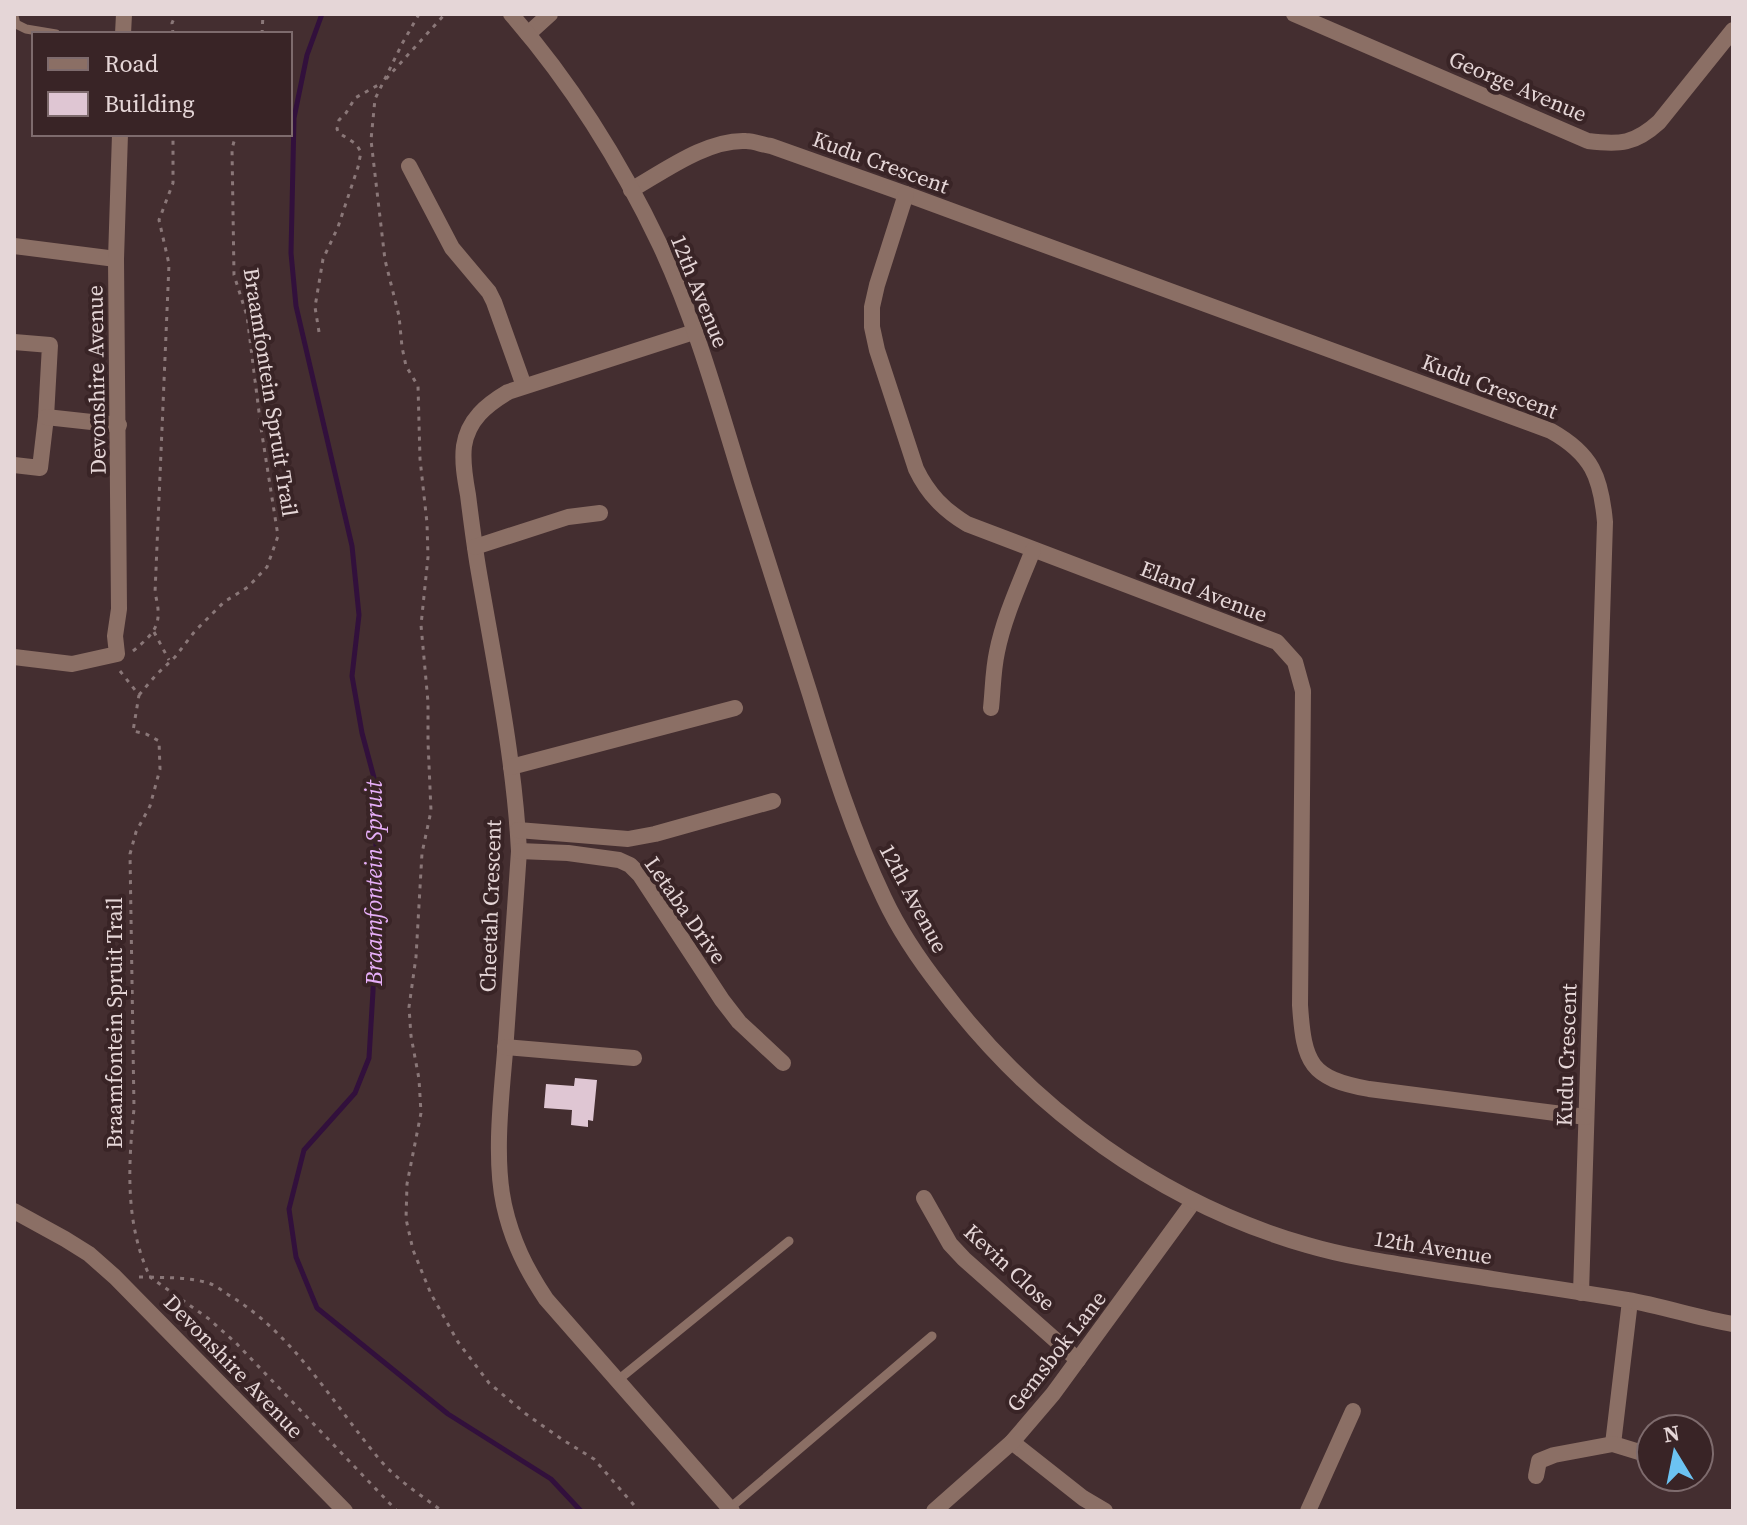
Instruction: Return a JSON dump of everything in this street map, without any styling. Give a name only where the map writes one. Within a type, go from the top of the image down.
[{"type":"street","name":"12th Avenue","points":[[511,14],[584,109],[660,246],[694,332],[859,840],[886,902],[922,963],[969,1025],[1032,1089],[1080,1130],[1130,1164],[1194,1201],[1273,1235],[1341,1253],[1630,1301],[1733,1324]]},
{"type":"street","points":[[528,34],[550,14]]},
{"type":"street","name":"George Avenue","points":[[1294,14],[1588,141],[1611,144],[1629,142],[1646,134],[1659,122],[1733,30]]},
{"type":"street","name":"Devonshire Avenue","points":[[116,659],[119,425],[116,259],[120,136]]},
{"type":"street","name":"Kudu Crescent","points":[[631,190],[710,148],[748,141],[771,146],[1551,431],[1583,453],[1596,475],[1603,498],[1605,522],[1581,1293]]},
{"type":"street","points":[[409,166],[452,248],[489,292],[524,386]]},
{"type":"street","name":"Eland Avenue","points":[[906,194],[877,285],[872,327],[924,486],[950,513],[967,524],[1277,642],[1295,662],[1303,691],[1301,1017],[1306,1050],[1319,1071],[1325,1077],[1343,1084],[1369,1089],[1586,1117]]},
{"type":"street","points":[[14,246],[116,259]]},
{"type":"street","name":"Cheetah Crescent","points":[[694,332],[508,392],[477,415],[468,431],[463,464],[511,767],[518,830],[501,1106],[503,1203],[526,1268],[546,1299],[731,1510]]},
{"type":"street","points":[[14,342],[50,345],[40,468],[14,465]]},
{"type":"street","points":[[46,417],[119,425]]},
{"type":"street","points":[[475,547],[554,520],[600,513]]},
{"type":"street","points":[[991,708],[994,670],[1003,629],[1033,550]]},
{"type":"street","points":[[14,657],[72,664],[116,659]]},
{"type":"street","points":[[511,767],[735,708]]},
{"type":"street","points":[[518,830],[628,839],[773,801]]},
{"type":"street","name":"Letaba Drive","points":[[519,851],[604,858],[630,865],[640,875],[722,1000],[739,1022],[783,1063]]},
{"type":"street","points":[[505,1047],[634,1058]]},
{"type":"street","name":"Kevin Close","points":[[924,1198],[950,1244],[964,1259],[1078,1360]]},
{"type":"street","name":"Gemsbok Lane","points":[[934,1511],[1012,1442],[1053,1394],[1194,1201]]},
{"type":"street","name":"Devonshire Avenue","points":[[14,1211],[89,1254],[115,1277],[345,1511]]},
{"type":"street","points":[[1613,1444],[1630,1301]]},
{"type":"street","points":[[1308,1511],[1353,1411]]},
{"type":"street","points":[[1012,1442],[1083,1498],[1105,1511]]},
{"type":"street","points":[[1536,1476],[1539,1461],[1554,1455],[1613,1444],[1635,1451]]},
{"type":"lane","points":[[14,16],[16,24],[44,32]]},
{"type":"lane","points":[[618,1380],[789,1241]]},
{"type":"lane","points":[[731,1510],[932,1336]]},
{"type":"path","points":[[419,14],[375,99],[371,140],[385,260],[399,316],[406,366],[418,386],[420,459],[427,523],[428,557],[421,625],[428,702],[431,811],[422,853],[416,957],[409,1007],[421,1113],[407,1184],[406,1219],[413,1250],[431,1294],[458,1342],[489,1383],[526,1414],[594,1459],[639,1511]]},
{"type":"path","points":[[319,332],[315,307],[323,259],[338,227],[361,152],[356,144],[339,133],[339,120],[355,98],[383,83],[445,14]]},
{"type":"path","points":[[139,695],[116,659],[136,649],[159,623],[155,578],[169,264],[159,220],[173,183],[173,136]]},
{"type":"path","name":"Braamfontein Spruit Trail","points":[[150,1277],[132,1223],[129,1189],[134,1109],[130,854],[136,832],[150,806],[160,769],[159,741],[133,731],[139,695],[224,602],[248,587],[267,567],[278,536],[247,316],[234,275],[232,149],[235,136]]},
{"type":"path","points":[[154,632],[170,662]]},
{"type":"path","points":[[115,1277],[179,1278],[211,1284],[246,1306],[277,1333],[382,1463],[442,1511]]},
{"type":"path","points":[[150,1277],[209,1319],[236,1343],[397,1511]]},
{"type":"building","points":[[575,1078],[597,1080],[593,1121],[588,1120],[588,1127],[571,1125],[572,1110],[544,1108],[546,1084],[574,1086]]},
{"type":"waterway","name":"Braamfontein Spruit","points":[[322,14],[307,55],[294,118],[291,253],[296,306],[352,546],[359,615],[352,676],[362,733],[377,789],[373,991],[369,1058],[355,1093],[304,1150],[289,1209],[296,1257],[317,1308],[448,1414],[551,1479],[581,1511]]}]
